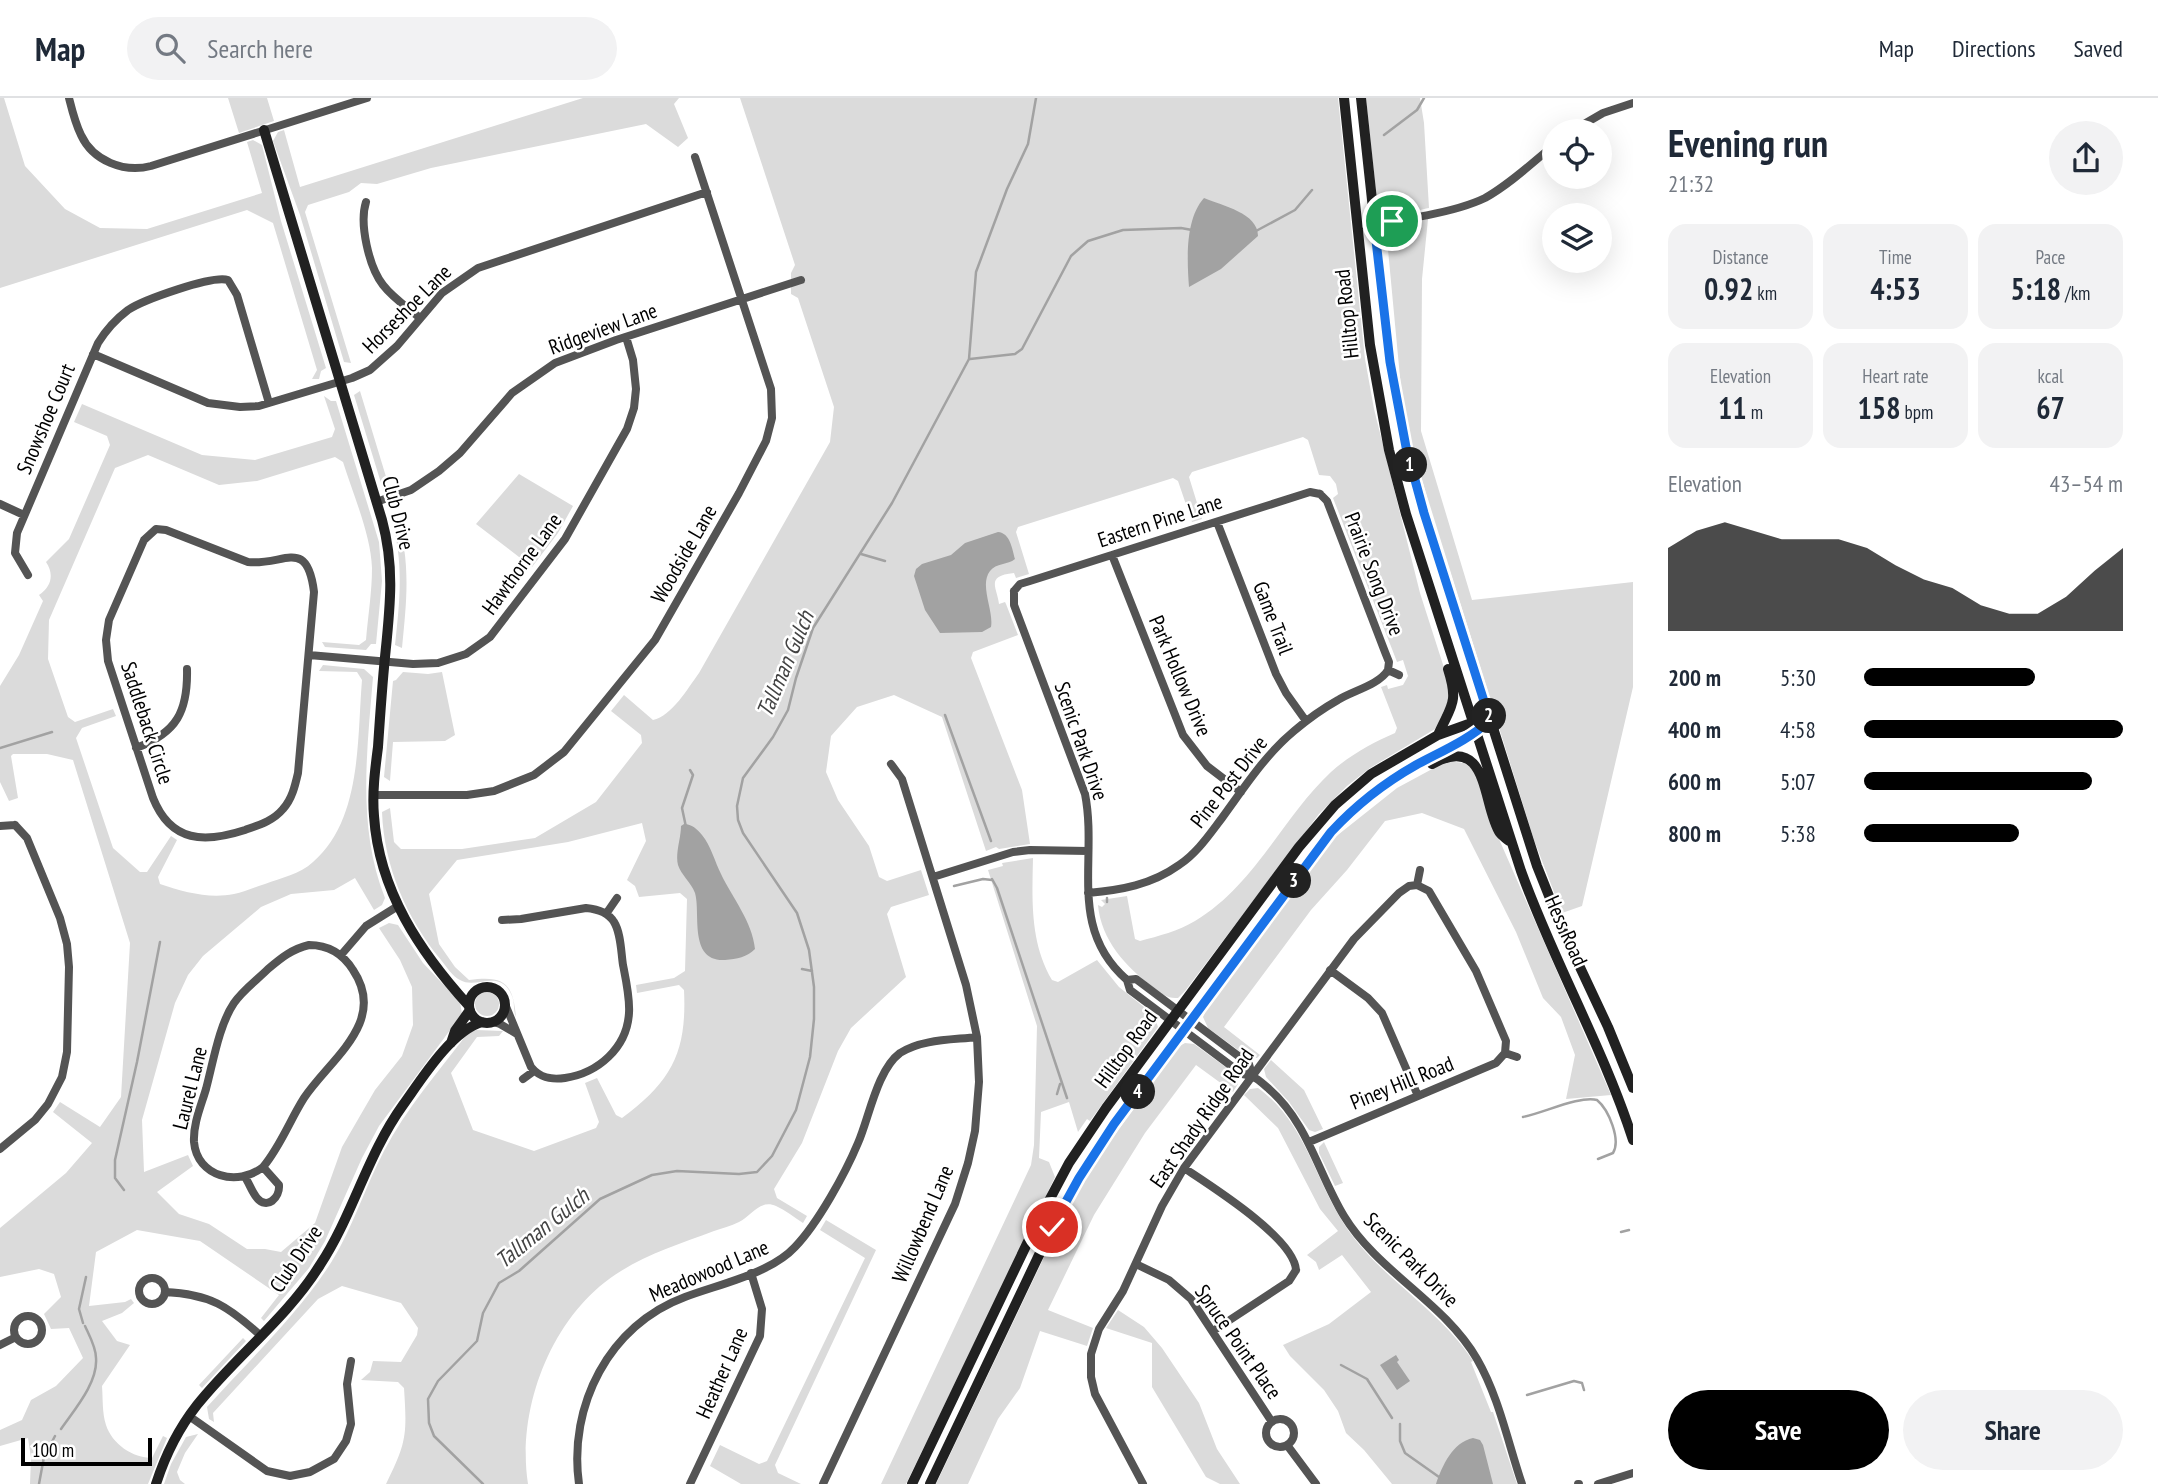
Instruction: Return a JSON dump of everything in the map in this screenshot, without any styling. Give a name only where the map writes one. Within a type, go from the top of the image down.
[{"type":"main road","name":"Hilltop Road","points":[[1344,98],[1370,345],[1382,422],[1398,486],[1476,734]]},
{"type":"main road","name":"Hilltop Road","points":[[1361,98],[1390,362],[1406,447],[1424,513],[1490,720]]},
{"type":"main road","name":"Club Drive","points":[[264,130],[387,540],[391,563],[374,795],[378,845],[388,884],[419,944],[469,1008],[451,1043]]},
{"type":"main road","points":[[1428,582],[1425,597],[1453,688],[1451,711],[1438,735]]},
{"type":"main road","name":"Hilltop Road","points":[[912,1484],[1055,1186],[1091,1128],[1303,841],[1326,815],[1367,777],[1438,735],[1472,722],[1490,720]]},
{"type":"main road","name":"Hilltop Road","points":[[930,1484],[1065,1203],[1103,1140],[1183,1030],[1326,838],[1349,814],[1379,789],[1416,765],[1476,734],[1490,720]]},
{"type":"main road","name":"Hess Road","points":[[1490,720],[1546,889],[1633,1088]]},
{"type":"main road","name":"Hess Road","points":[[1476,734],[1538,917],[1592,1034],[1633,1140]]},
{"type":"main road","points":[[1379,789],[1395,785],[1444,758],[1466,759],[1481,774],[1500,833],[1511,843]]},
{"type":"main road","points":[[452,984],[469,989],[486,986],[495,988],[501,993],[506,1004],[503,1014],[487,1022],[474,1018],[469,1008],[471,996],[478,989]]},
{"type":"main road","name":"Club Drive","points":[[156,1484],[165,1458],[189,1416],[294,1299],[320,1266],[385,1132],[451,1043],[468,1029],[487,1022]]},
{"type":"street","points":[[69,98],[80,134],[87,144],[107,161],[130,168],[151,166],[367,98]]},
{"type":"street","points":[[1593,119],[1633,103]]},
{"type":"street","points":[[1357,226],[1472,203],[1497,190],[1542,154]]},
{"type":"street","name":"Woodside Lane","points":[[374,795],[477,794],[503,789],[526,780],[564,752],[652,644],[761,453],[772,413],[771,389],[695,157]]},
{"type":"street","name":"Horseshoe Lane","points":[[93,354],[208,403],[246,408],[269,403],[366,372],[381,362],[447,288],[484,265],[707,192]]},
{"type":"street","points":[[366,202],[362,224],[378,276],[387,289],[420,318]]},
{"type":"street","name":"Snowshoe Court","points":[[28,575],[18,562],[15,550],[15,539],[24,515],[93,354],[111,326],[135,306],[229,276],[269,403]]},
{"type":"street","name":"Ridgeview Lane","points":[[376,502],[411,490],[439,471],[460,453],[506,398],[533,376],[560,360],[801,280]]},
{"type":"street","name":"Hawthorne Lane","points":[[309,655],[438,663],[473,650],[495,631],[547,564],[576,520],[632,417],[636,375],[626,337]]},
{"type":"street","points":[[1320,494],[1324,484]]},
{"type":"street","name":"Eastern Pine Lane","points":[[1014,591],[1023,583],[1312,492],[1320,494]]},
{"type":"street","name":"Prairie Song Drive","points":[[1320,494],[1327,501],[1341,536],[1388,659],[1388,670]]},
{"type":"street","points":[[0,504],[24,515]]},
{"type":"street","points":[[149,519],[154,530],[166,530],[248,562],[258,563],[294,556],[300,558],[305,549]]},
{"type":"street","name":"Game Trail","points":[[1217,522],[1277,678],[1306,721]]},
{"type":"street","name":"Saddleback Circle","points":[[154,530],[146,536],[109,620],[106,640],[111,671],[155,804],[168,822],[182,832],[201,838],[212,839],[268,821],[284,808],[295,785],[314,592],[310,572],[300,558]]},
{"type":"street","name":"Park Hollow Drive","points":[[1112,555],[1180,729],[1205,765],[1241,792]]},
{"type":"street","points":[[1005,587],[1014,591]]},
{"type":"street","name":"Scenic Park Drive","points":[[1014,591],[1014,605],[1083,786],[1088,817],[1090,918],[1097,940],[1109,961],[1127,980],[1130,990],[1242,1074],[1252,1075]]},
{"type":"street","points":[[136,748],[165,734],[177,720],[186,695],[187,669]]},
{"type":"street","points":[[1388,670],[1399,675]]},
{"type":"street","name":"Pine Post Drive","points":[[1088,893],[1136,886],[1156,879],[1174,868],[1202,844],[1277,747],[1306,721],[1339,699],[1382,678],[1388,670]]},
{"type":"street","name":"Willowbend Lane","points":[[823,1484],[960,1191],[971,1153],[978,1105],[977,1037],[967,985],[902,779],[891,764]]},
{"type":"street","points":[[0,826],[18,821],[27,838],[65,937],[69,967],[67,1047],[61,1077],[48,1104],[0,1149]]},
{"type":"street","points":[[933,877],[1019,851],[1088,851]]},
{"type":"street","points":[[1420,870],[1417,885],[1429,891],[1477,973],[1506,1041],[1506,1053],[1517,1057]]},
{"type":"street","name":"East Shady Ridge Road","points":[[1143,1484],[1100,1405],[1090,1374],[1091,1351],[1096,1335],[1121,1294],[1164,1202],[1184,1168],[1330,970],[1381,909],[1405,887],[1417,885]]},
{"type":"street","points":[[606,914],[617,898]]},
{"type":"street","points":[[263,1167],[279,1185],[279,1193],[273,1201],[259,1200],[245,1177],[263,1167],[307,1094],[359,1029],[364,1007],[363,992],[356,974],[341,955],[366,926],[398,906]]},
{"type":"street","points":[[502,919],[521,919],[586,908],[606,914],[616,927],[629,1001],[629,1018],[621,1041],[599,1066],[578,1075],[551,1079],[534,1071],[506,1004]]},
{"type":"street","name":"Laurel Lane","points":[[245,1177],[228,1178],[210,1171],[200,1159],[194,1140],[227,1016],[240,994],[291,951],[313,944],[341,955]]},
{"type":"street","points":[[1330,970],[1368,998],[1382,1013],[1418,1096]]},
{"type":"street","name":"Scenic Park Drive","points":[[1127,980],[1136,979],[1249,1064],[1252,1075],[1289,1110],[1309,1142],[1339,1207],[1354,1230],[1453,1326],[1473,1352],[1491,1390],[1522,1484]]},
{"type":"street","points":[[487,1022],[500,1024],[517,1034]]},
{"type":"street","name":"Meadowood Lane","points":[[579,1484],[577,1453],[582,1414],[596,1377],[611,1352],[636,1326],[669,1304],[775,1263],[789,1254],[812,1225],[851,1158],[882,1077],[893,1060],[901,1053],[922,1044],[977,1037]]},
{"type":"street","name":"Piney Hill Road","points":[[1309,1142],[1496,1063],[1506,1053]]},
{"type":"street","points":[[523,1079],[534,1071]]},
{"type":"street","points":[[1184,1168],[1231,1199],[1263,1225],[1293,1259],[1296,1270],[1289,1281],[1213,1331]]},
{"type":"street","name":"Spruce Point Place","points":[[1136,1264],[1181,1289],[1197,1307],[1272,1422]]},
{"type":"street","points":[[1296,1270],[1307,1272]]},
{"type":"street","name":"Heather Lane","points":[[690,1484],[760,1336],[762,1309],[751,1273]]},
{"type":"street","points":[[165,1292],[195,1295],[217,1302],[236,1313],[261,1336]]},
{"type":"street","points":[[0,1345],[16,1336]]},
{"type":"street","points":[[189,1416],[267,1471],[290,1476],[310,1472],[334,1459],[346,1441],[352,1414],[347,1384],[351,1362]]},
{"type":"street","name":"Spruce Point Place","points":[[1281,1419],[1290,1424],[1293,1434],[1287,1445],[1277,1447],[1268,1441],[1266,1431],[1272,1422],[1281,1419]]},
{"type":"street","name":"Spruce Point Place","points":[[1287,1445],[1316,1484]]},
{"type":"street","points":[[1598,1484],[1633,1473]]},
{"type":"shaded area","points":[[0,98],[4,98],[25,166],[65,209],[100,228],[147,229],[262,193],[247,142],[253,140],[262,145],[281,221],[326,368],[321,371],[319,379],[312,379],[317,370],[273,223],[247,210],[0,288]]},
{"type":"shaded area","points":[[228,98],[267,98],[274,121],[239,133]]},
{"type":"shaded area","points":[[583,98],[679,98],[674,104],[688,138],[678,147],[646,124],[431,168],[377,184],[361,183],[349,192],[308,205],[305,212],[351,363],[344,362],[300,215],[273,141],[278,132],[284,130],[300,187]]},
{"type":"shaded area","points":[[740,98],[1338,98],[1365,359],[1374,409],[1420,593],[1446,674],[1450,698],[1435,729],[1370,768],[1347,786],[1319,814],[1185,991],[1178,998],[1164,995],[1133,971],[1116,952],[1100,918],[1098,905],[1102,907],[1105,904],[1101,900],[1127,896],[1135,939],[1140,941],[1182,928],[1216,906],[1235,889],[1331,772],[1362,750],[1395,733],[1397,728],[1381,687],[1387,685],[1388,689],[1403,685],[1408,676],[1403,660],[1397,662],[1333,498],[1338,494],[1336,484],[1330,476],[1319,475],[1308,440],[1303,437],[1192,472],[1189,477],[1202,519],[1192,522],[1178,481],[1173,478],[1018,527],[1016,532],[1029,574],[1016,578],[1014,573],[1005,574],[995,583],[999,604],[1005,602],[1018,635],[973,652],[971,658],[1022,790],[1030,844],[999,849],[996,847],[986,851],[942,717],[894,695],[857,707],[831,736],[826,772],[838,800],[869,846],[879,877],[887,881],[921,870],[929,895],[891,907],[887,914],[906,977],[851,1028],[838,1051],[802,1143],[774,1189],[777,1198],[807,1216],[803,1223],[776,1206],[760,1206],[736,1223],[643,1259],[597,1289],[576,1311],[544,1364],[528,1424],[528,1484],[386,1484],[404,1437],[404,1388],[398,1382],[361,1380],[370,1372],[373,1361],[401,1362],[417,1335],[418,1328],[401,1303],[342,1286],[318,1299],[213,1413],[214,1422],[209,1419],[207,1407],[289,1319],[319,1281],[346,1235],[393,1135],[467,1034],[476,1030],[503,1031],[499,1036],[477,1037],[451,1073],[473,1130],[534,1151],[596,1128],[599,1122],[585,1083],[597,1078],[616,1115],[622,1118],[664,1078],[673,1063],[683,1031],[684,990],[679,985],[637,993],[636,985],[674,978],[685,971],[687,899],[680,893],[639,897],[635,886],[627,880],[646,841],[642,823],[568,842],[457,860],[429,894],[439,944],[455,967],[469,980],[498,981],[507,987],[495,981],[474,983],[457,979],[429,944],[408,910],[393,872],[387,853],[382,812],[390,808],[394,842],[401,849],[462,849],[535,838],[596,802],[642,743],[641,735],[611,711],[624,695],[653,720],[667,713],[679,701],[699,673],[830,442],[834,407],[798,298],[791,294],[791,273],[795,265]]},
{"type":"shaded area","points":[[1366,98],[1420,98],[1429,208],[1394,213],[1382,207],[1377,200]]},
{"type":"shaded area","points":[[1204,198],[1246,216],[1252,221],[1258,236],[1221,269],[1189,287],[1190,228]]},
{"type":"shaded area","points":[[1428,219],[1422,279],[1421,431],[1472,600],[1633,582],[1633,687],[1582,906],[1562,913],[1534,840],[1413,451],[1403,409],[1387,239],[1399,226]]},
{"type":"shaded area","points":[[360,391],[388,483],[381,483],[354,395]]},
{"type":"shaded area","points":[[324,396],[336,401],[379,542],[382,581],[376,644],[371,644],[366,650],[325,647],[322,642],[359,645],[366,640],[371,586],[371,555],[365,528],[343,462],[335,457],[257,481],[219,485],[148,455],[115,468],[49,620],[48,659],[68,717],[75,722],[113,709],[116,716],[82,728],[76,738],[113,848],[140,872],[147,872],[171,836],[177,840],[158,877],[160,884],[197,894],[234,894],[290,875],[308,866],[329,845],[341,824],[354,777],[362,680],[357,672],[319,671],[323,665],[364,669],[373,677],[367,761],[367,817],[376,871],[385,898],[382,905],[374,910],[355,878],[334,890],[291,894],[261,907],[203,956],[188,975],[175,1003],[142,1120],[144,1172],[188,1155],[193,1166],[157,1192],[179,1214],[209,1224],[247,1249],[281,1252],[315,1223],[342,1147],[375,1090],[402,1056],[413,1025],[412,987],[400,960],[379,928],[389,923],[398,925],[423,963],[460,1002],[462,1014],[379,1126],[325,1241],[309,1268],[264,1321],[261,1318],[279,1295],[200,1241],[137,1230],[96,1252],[89,1306],[131,1299],[134,1303],[122,1313],[102,1321],[117,1341],[130,1345],[102,1386],[106,1425],[118,1444],[138,1456],[152,1458],[163,1436],[167,1438],[148,1484],[30,1484],[31,1458],[28,1438],[0,1446],[0,1430],[22,1420],[31,1400],[56,1386],[83,1358],[69,1328],[51,1329],[44,1314],[61,1297],[54,1274],[39,1269],[0,1277],[0,1228],[66,1173],[92,1143],[53,1112],[60,1102],[100,1127],[121,1097],[130,943],[73,760],[47,754],[13,754],[11,756],[18,798],[9,801],[0,782],[0,686],[19,655],[43,601],[39,595],[47,588],[51,575],[46,562],[69,539],[110,445],[107,436],[74,422],[82,404],[202,455],[255,460],[332,437],[335,429]]},
{"type":"shaded area","points":[[519,474],[573,506],[558,533],[532,567],[476,524]]},
{"type":"shaded area","points":[[396,512],[406,564],[402,648],[395,645],[399,565],[391,517]]},
{"type":"shaded area","points":[[998,532],[1008,538],[1015,559],[993,568],[987,577],[986,591],[991,627],[982,632],[940,633],[925,610],[914,576],[916,569],[922,564],[951,555],[965,543]]},
{"type":"shaded area","points":[[403,672],[442,672],[455,735],[445,741],[393,742],[390,781],[384,777],[393,681]]},
{"type":"shaded area","points":[[1447,761],[1464,763],[1474,770],[1499,839],[1611,1095],[1566,1099],[1575,1055],[1561,1017],[1543,998],[1516,932],[1464,829],[1422,813],[1385,821],[1347,870],[1311,910],[1224,1027],[1260,1055],[1257,1058],[1249,1058],[1208,1028],[1203,1017],[1207,1008],[1334,838],[1397,788]]},
{"type":"shaded area","points":[[684,824],[694,827],[705,839],[746,920],[755,949],[745,956],[725,960],[713,959],[701,945],[695,893],[679,869],[677,861],[681,826]]},
{"type":"shaded area","points":[[1033,858],[1036,936],[1052,980],[1058,982],[1097,960],[1119,987],[1154,1015],[1158,1027],[1090,1121],[1087,1119],[1078,1132],[1069,1102],[1041,1112],[1039,1158],[1049,1162],[1055,1177],[906,1484],[881,1484],[1031,1165],[1034,1145],[1037,1026],[988,870],[1003,866],[1002,863]]},
{"type":"shaded area","points":[[487,992],[496,995],[499,1004],[496,1013],[487,1016],[478,1013],[475,1004],[478,995]]},
{"type":"shaded area","points":[[1185,1043],[1194,1044],[1235,1074],[1238,1084],[1233,1092],[1196,1065],[1145,1133],[1094,1215],[1048,1310],[1093,1328],[1087,1346],[1040,1331],[1020,1388],[998,1419],[968,1484],[936,1484],[1058,1228],[1091,1168],[1178,1047]]},
{"type":"shaded area","points":[[1271,1060],[1304,1090],[1323,1129],[1315,1132],[1309,1130],[1289,1102],[1266,1077],[1264,1069]]},
{"type":"shaded area","points":[[1258,1088],[1274,1102],[1298,1134],[1334,1206],[1358,1243],[1443,1324],[1473,1361],[1471,1362],[1493,1412],[1517,1484],[1392,1484],[1346,1433],[1338,1411],[1324,1390],[1290,1356],[1283,1345],[1329,1324],[1371,1292],[1342,1255],[1319,1270],[1316,1262],[1307,1255],[1338,1231],[1320,1209],[1278,1128],[1244,1095],[1250,1089]]},
{"type":"shaded area","points":[[1324,1142],[1343,1183],[1335,1186],[1319,1153],[1319,1147]]},
{"type":"shaded area","points":[[826,1220],[876,1250],[775,1465],[778,1473],[801,1484],[741,1484],[710,1466],[720,1445],[759,1464],[767,1461],[865,1258],[820,1230]]},
{"type":"shaded area","points":[[1118,1310],[1144,1327],[1162,1348],[1199,1403],[1217,1449],[1240,1484],[1220,1484],[1206,1477],[1152,1387],[1152,1343],[1106,1328]]},
{"type":"shaded area","points":[[243,1338],[246,1341],[202,1388],[199,1385]]},
{"type":"shaded area","points":[[1396,1355],[1399,1360],[1397,1362],[1410,1381],[1397,1390],[1380,1365]]},
{"type":"shaded area","points":[[198,1434],[185,1453],[177,1472],[185,1484],[164,1484],[171,1464],[186,1437]]},
{"type":"shaded area","points":[[1473,1438],[1480,1440],[1483,1445],[1493,1484],[1436,1484],[1454,1450]]},
{"type":"waterway","name":"Tallman Gulch","points":[[483,1484],[434,1436],[429,1423],[428,1399],[438,1381],[477,1341],[483,1313],[499,1283],[519,1271],[600,1199],[652,1175],[677,1171],[739,1174],[757,1172],[772,1156],[796,1110],[810,1057],[814,1019],[814,987],[809,950],[797,913],[743,833],[738,820],[737,806],[743,778],[773,737],[788,710],[813,628],[892,503],[969,359],[976,272],[1007,189],[1028,144],[1036,98]]},
{"type":"waterway","points":[[1384,135],[1417,110],[1424,98]]},
{"type":"waterway","points":[[1256,231],[1295,210],[1312,190]]},
{"type":"waterway","points":[[970,359],[1015,354],[1022,349],[1071,256],[1088,241],[1123,230],[1192,230]]},
{"type":"waterway","points":[[861,554],[885,561]]},
{"type":"waterway","points":[[945,715],[991,841]]},
{"type":"waterway","points":[[0,748],[52,732]]},
{"type":"waterway","points":[[686,827],[682,808],[693,775],[690,770]]},
{"type":"waterway","points":[[954,886],[983,879],[992,880]]},
{"type":"waterway","points":[[992,879],[1067,1098]]},
{"type":"waterway","points":[[124,1190],[115,1178],[115,1160],[160,942]]},
{"type":"waterway","points":[[802,969],[812,971]]},
{"type":"waterway","points":[[1057,1094],[1060,1084]]},
{"type":"waterway","points":[[1523,1117],[1572,1102],[1597,1100],[1609,1118],[1616,1141],[1613,1153],[1598,1159]]},
{"type":"waterway","points":[[1621,1232],[1629,1230]]},
{"type":"waterway","points":[[83,1323],[79,1309],[86,1277]]},
{"type":"waterway","points":[[61,1429],[84,1396],[96,1367],[95,1350],[85,1326]]},
{"type":"waterway","points":[[1341,1365],[1367,1379],[1392,1418]]},
{"type":"waterway","points":[[1527,1395],[1574,1381],[1582,1383],[1584,1390]]},
{"type":"waterway","points":[[1400,1424],[1400,1441],[1405,1453],[1439,1477]]},
{"type":"waterway","points":[[39,1484],[44,1457],[55,1436]]},
{"type":"route","points":[[1052,1227],[1079,1178],[1114,1124],[1331,832],[1379,789],[1416,765],[1476,734],[1490,720],[1416,486],[1396,398],[1374,223],[1392,221]]}]
